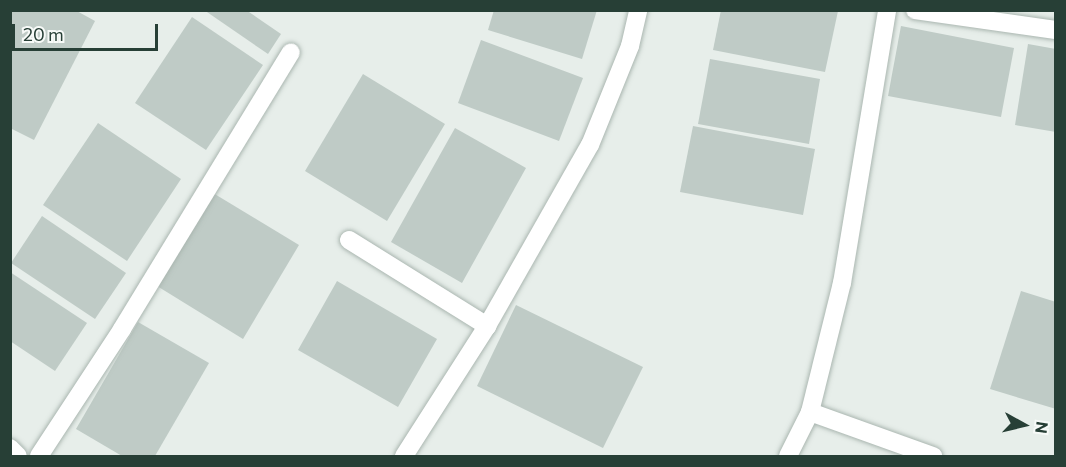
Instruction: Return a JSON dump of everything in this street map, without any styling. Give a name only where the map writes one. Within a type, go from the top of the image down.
[{"type":"street","points":[[404,456],[487,327],[590,145],[630,46],[638,10]]},
{"type":"street","points":[[788,456],[810,412],[842,283],[886,10]]},
{"type":"street","points":[[915,10],[1056,30]]},
{"type":"street","points":[[39,456],[122,329],[291,52]]},
{"type":"street","points":[[349,240],[487,327]]},
{"type":"street","points":[[810,412],[933,456]]},
{"type":"street","points":[[10,448],[18,456]]},
{"type":"building","points":[[10,10],[75,10],[95,21],[34,140],[10,128]]},
{"type":"building","points":[[204,10],[246,10],[281,34],[268,54]]},
{"type":"building","points":[[494,10],[597,10],[582,59],[488,30]]},
{"type":"building","points":[[721,10],[838,11],[825,72],[713,50]]},
{"type":"building","points":[[192,17],[263,65],[206,150],[135,103]]},
{"type":"building","points":[[901,26],[1014,48],[1001,117],[888,96]]},
{"type":"building","points":[[481,40],[583,78],[559,141],[458,103]]},
{"type":"building","points":[[1028,44],[1056,49],[1056,132],[1015,125]]},
{"type":"building","points":[[710,59],[820,79],[809,144],[698,124]]},
{"type":"building","points":[[363,74],[445,124],[387,221],[305,171]]},
{"type":"building","points":[[98,123],[181,179],[127,261],[43,205]]},
{"type":"building","points":[[693,126],[815,149],[803,215],[680,192]]},
{"type":"building","points":[[455,128],[526,168],[462,283],[391,242]]},
{"type":"building","points":[[213,193],[299,245],[243,339],[157,286]]},
{"type":"building","points":[[42,216],[126,273],[95,319],[11,263]]},
{"type":"building","points":[[10,272],[87,323],[55,371],[10,341]]},
{"type":"building","points":[[337,281],[437,339],[398,407],[298,350]]},
{"type":"building","points":[[1021,291],[1056,302],[1056,409],[990,389]]},
{"type":"building","points":[[516,305],[643,367],[603,448],[477,386]]},
{"type":"building","points":[[138,322],[209,363],[155,456],[122,456],[76,429]]}]
